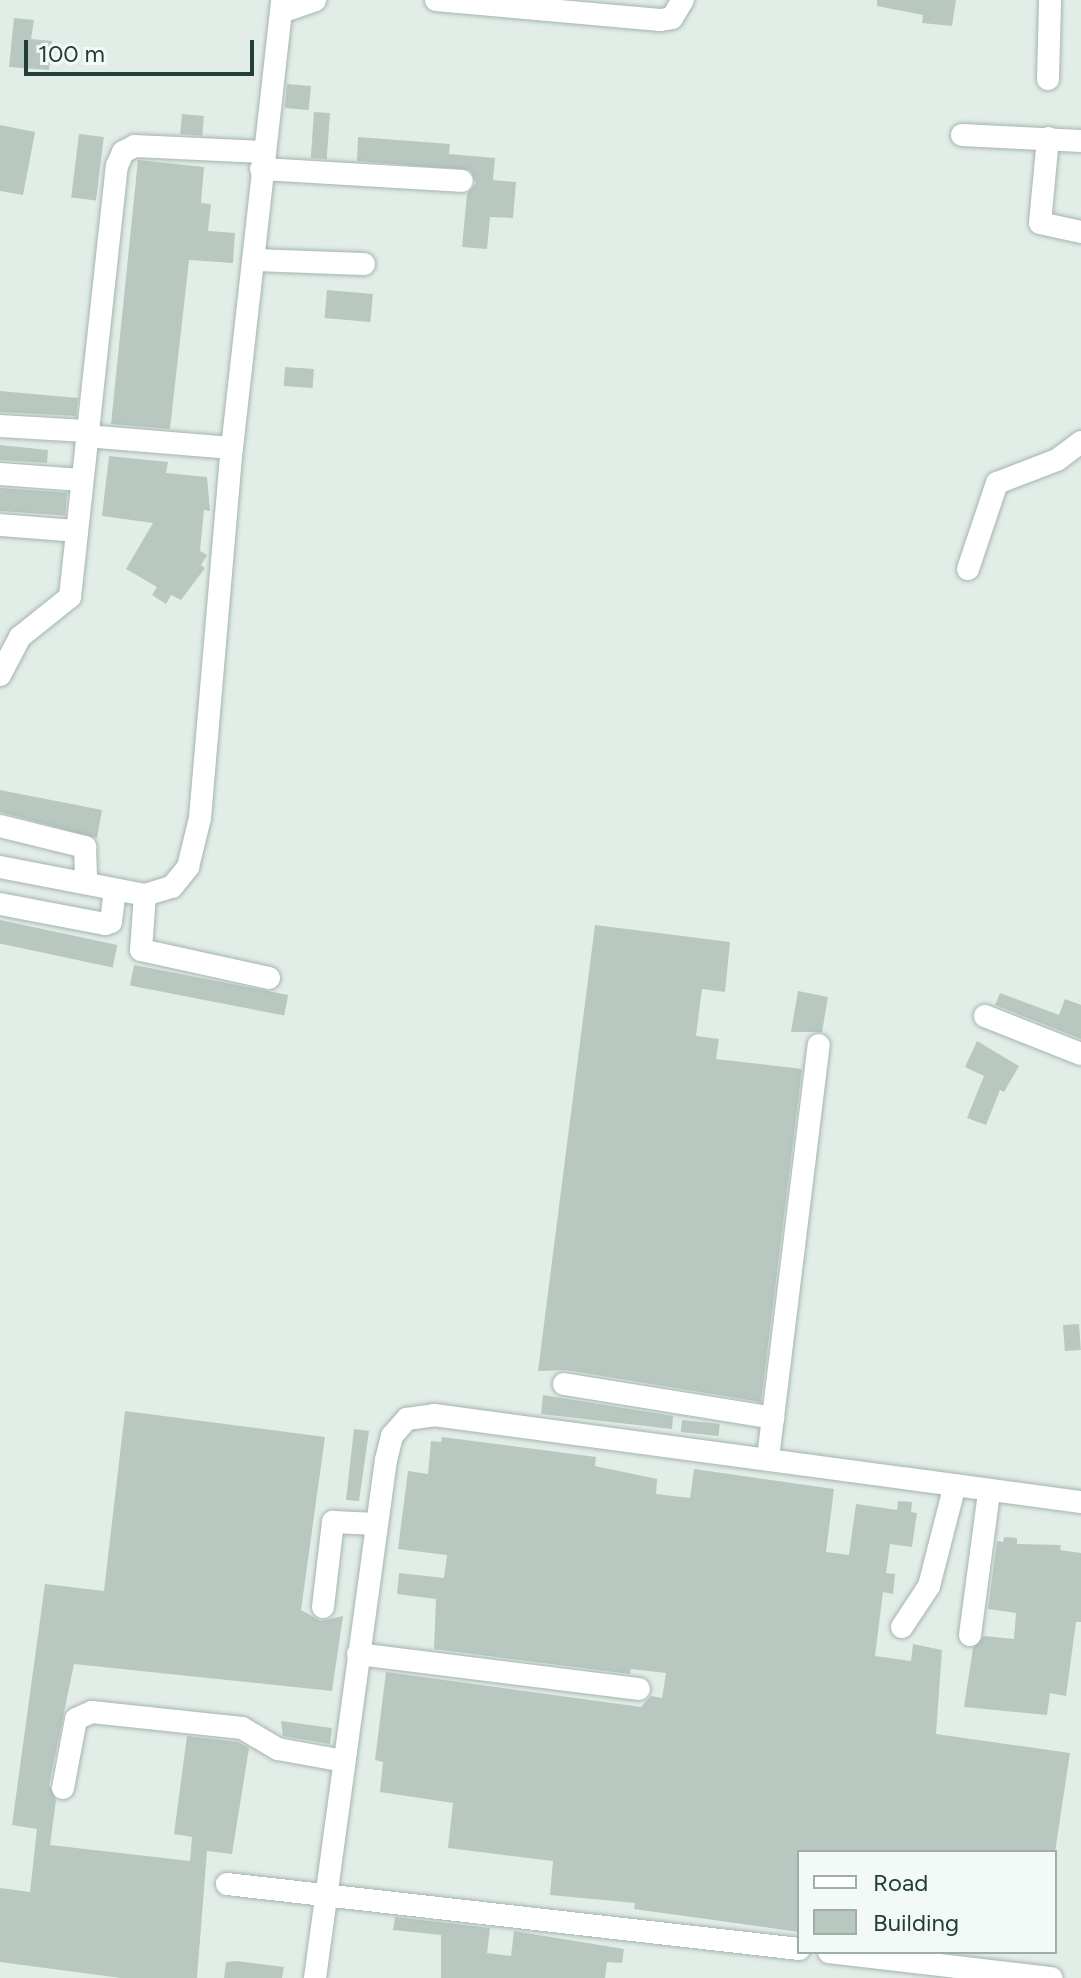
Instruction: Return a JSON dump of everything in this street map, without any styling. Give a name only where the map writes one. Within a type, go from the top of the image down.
[{"type":"street","points":[[0,867],[145,895],[162,893],[180,880],[200,818],[232,448],[262,160],[282,6],[315,0]]},
{"type":"street","points":[[436,0],[660,20],[672,18],[683,0]]},
{"type":"street","points":[[1048,79],[1050,0]]},
{"type":"street","points":[[962,135],[1081,141]]},
{"type":"street","points":[[1048,138],[1040,223],[1081,232]]},
{"type":"street","points":[[0,675],[26,630],[68,601],[117,166],[123,152],[135,146],[462,181]]},
{"type":"street","points":[[253,260],[364,264]]},
{"type":"street","points":[[0,426],[232,448]]},
{"type":"street","points":[[968,569],[997,483],[1057,460],[1081,442]]},
{"type":"street","points":[[0,474],[81,480]]},
{"type":"street","points":[[0,525],[77,531]]},
{"type":"street","points":[[0,826],[85,847],[86,883]]},
{"type":"street","points":[[0,904],[105,924],[111,922],[115,891]]},
{"type":"street","points":[[145,895],[141,950],[269,978]]},
{"type":"street","points":[[985,1016],[1081,1054]]},
{"type":"street","points":[[768,1458],[819,1045]]},
{"type":"street","points":[[564,1384],[773,1418]]},
{"type":"street","points":[[315,1978],[377,1524],[392,1436],[407,1419],[434,1415],[1081,1502]]},
{"type":"street","points":[[902,1627],[929,1586],[955,1485]]},
{"type":"street","points":[[970,1635],[989,1492]]},
{"type":"street","points":[[323,1607],[333,1522],[377,1524]]},
{"type":"street","points":[[358,1654],[639,1689]]},
{"type":"street","points":[[63,1788],[76,1719],[92,1712],[242,1728],[278,1749],[344,1761]]},
{"type":"street","points":[[227,1884],[797,1949]]},
{"type":"street","points":[[840,1954],[926,1970],[1051,1978]]},
{"type":"building","points":[[877,0],[956,0],[952,26],[922,23],[923,15],[877,6]]},
{"type":"building","points":[[14,18],[34,20],[31,39],[52,41],[49,70],[9,67]]},
{"type":"building","points":[[287,84],[311,86],[309,110],[285,108]]},
{"type":"building","points":[[314,112],[330,113],[327,159],[311,158]]},
{"type":"building","points":[[182,114],[204,116],[202,136],[180,134]]},
{"type":"building","points":[[0,125],[35,132],[23,195],[0,191]]},
{"type":"building","points":[[79,134],[104,137],[96,201],[71,198]]},
{"type":"building","points":[[358,137],[450,144],[449,154],[495,158],[493,180],[516,182],[513,218],[490,217],[487,249],[462,247],[467,194],[476,183],[470,170],[357,161]]},
{"type":"building","points":[[138,160],[204,167],[201,203],[211,204],[208,231],[235,233],[233,263],[189,260],[170,429],[111,424]]},
{"type":"building","points":[[327,290],[373,294],[370,322],[325,318]]},
{"type":"building","points":[[285,367],[314,369],[313,388],[284,386]]},
{"type":"building","points":[[0,391],[78,398],[76,416],[0,412]]},
{"type":"building","points":[[0,445],[48,450],[47,463],[0,460]]},
{"type":"building","points":[[109,456],[168,462],[166,473],[207,477],[210,511],[204,510],[200,551],[207,555],[201,565],[205,568],[181,600],[171,595],[166,604],[152,595],[157,587],[126,569],[153,523],[102,516]]},
{"type":"building","points":[[0,488],[67,493],[65,516],[0,511]]},
{"type":"building","points":[[0,790],[102,810],[97,838],[0,812]]},
{"type":"building","points":[[0,920],[117,945],[113,967],[0,944]]},
{"type":"building","points":[[595,925],[730,942],[725,992],[702,989],[696,1036],[719,1039],[716,1059],[802,1069],[761,1402],[566,1370],[538,1371]]},
{"type":"building","points":[[134,965],[288,995],[284,1016],[130,986]]},
{"type":"building","points":[[798,991],[828,997],[822,1032],[791,1032]]},
{"type":"building","points":[[1000,993],[1059,1015],[1065,999],[1081,1005],[1081,1039],[995,1005]]},
{"type":"building","points":[[977,1041],[1019,1066],[1004,1092],[1000,1090],[986,1125],[967,1118],[984,1076],[965,1067]]},
{"type":"building","points":[[1079,1324],[1081,1350],[1065,1351],[1063,1325]]},
{"type":"building","points":[[543,1395],[673,1416],[672,1429],[541,1414]]},
{"type":"building","points":[[125,1411],[325,1437],[301,1610],[321,1621],[343,1616],[332,1691],[74,1664],[49,1785],[56,1800],[50,1845],[190,1861],[192,1837],[174,1834],[187,1736],[238,1742],[249,1748],[232,1854],[207,1851],[197,1978],[121,1978],[0,1962],[0,1888],[30,1892],[37,1829],[12,1825],[45,1584],[104,1591]]},
{"type":"building","points":[[682,1420],[720,1424],[719,1436],[681,1432]]},
{"type":"building","points":[[354,1429],[369,1431],[359,1501],[346,1500]]},
{"type":"building","points":[[442,1437],[596,1457],[595,1466],[657,1479],[656,1494],[690,1498],[694,1469],[834,1489],[826,1552],[849,1555],[856,1504],[897,1510],[898,1501],[912,1502],[911,1512],[917,1513],[912,1547],[890,1544],[886,1573],[895,1574],[893,1594],[883,1592],[875,1656],[911,1661],[913,1644],[942,1650],[936,1734],[1070,1753],[1055,1850],[797,1850],[797,1932],[634,1909],[635,1903],[550,1895],[553,1861],[448,1848],[453,1803],[380,1792],[383,1762],[375,1760],[386,1672],[641,1707],[651,1696],[662,1698],[666,1673],[631,1669],[630,1674],[434,1649],[436,1599],[397,1594],[399,1573],[444,1578],[447,1555],[398,1549],[408,1471],[428,1474],[431,1441],[441,1442]]},
{"type":"building","points":[[1004,1537],[1017,1538],[1017,1544],[1061,1545],[1060,1550],[1081,1553],[1081,1622],[1076,1622],[1066,1696],[1050,1693],[1047,1715],[964,1707],[973,1648],[984,1636],[1014,1639],[1016,1613],[988,1609],[997,1541],[1003,1542]]},
{"type":"building","points":[[281,1721],[332,1728],[330,1744],[283,1736]]},
{"type":"building","points":[[395,1917],[490,1928],[487,1953],[511,1956],[514,1931],[624,1949],[622,1963],[607,1962],[605,1978],[441,1978],[441,1935],[393,1930]]},
{"type":"building","points":[[226,1962],[284,1967],[282,1978],[224,1978]]}]
